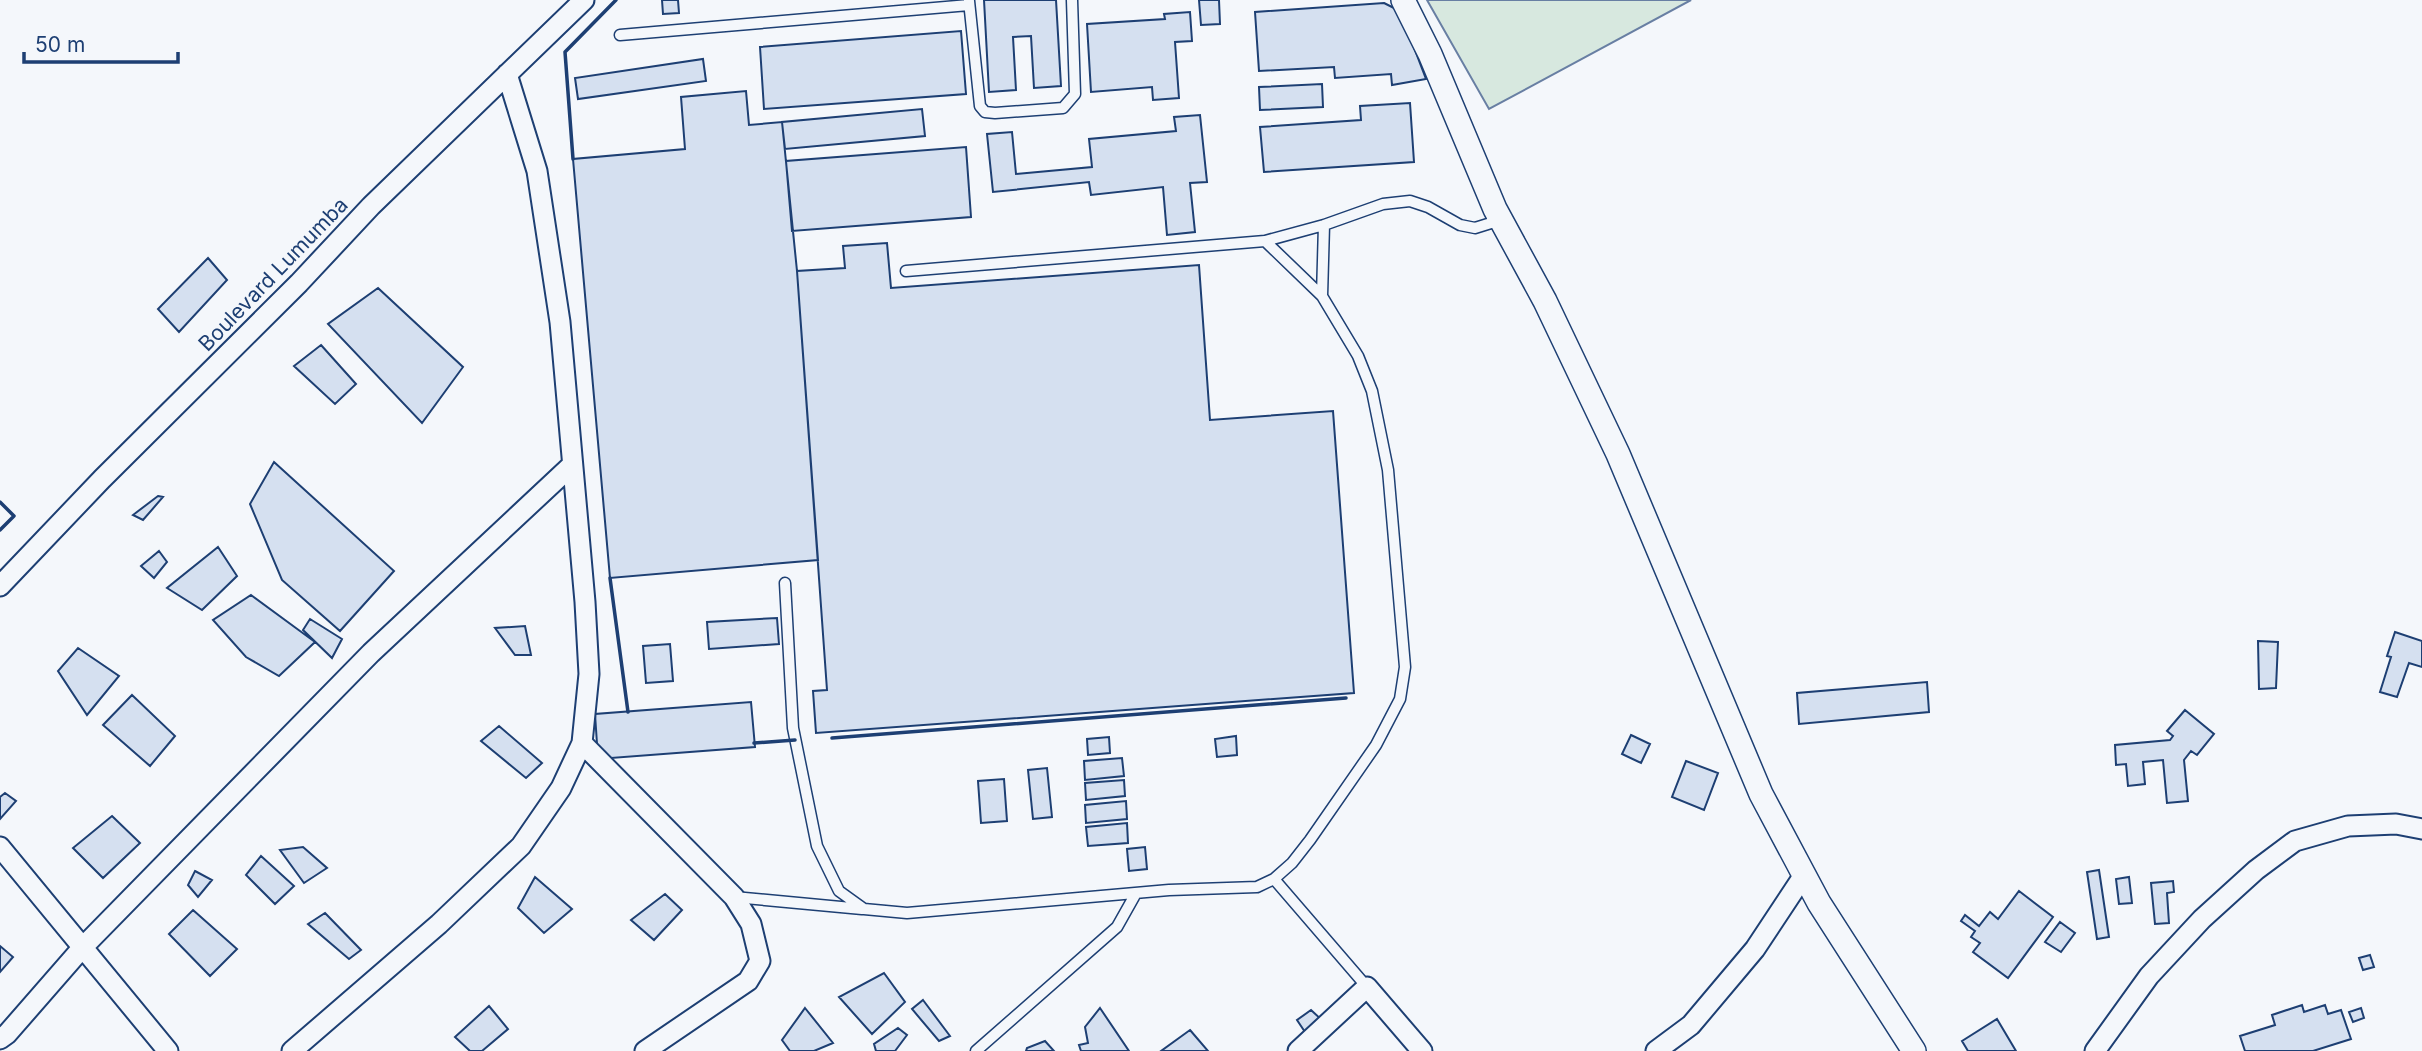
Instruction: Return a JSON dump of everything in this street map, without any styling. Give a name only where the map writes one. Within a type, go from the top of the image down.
[{"type":"street","name":"Boulevard Lumumba","points":[[2,578],[299,283],[371,206],[584,0]]},
{"type":"street","points":[[1403,0],[1430,54],[1494,209],[1545,301],[1618,454],[1756,782],[1826,915],[1914,1051]]},
{"type":"street","points":[[292,1051],[439,924],[521,846],[561,788],[582,743],[589,674],[560,322],[544,212],[530,144],[507,74]]},
{"type":"street","points":[[0,1039],[82,948],[371,653],[572,465]]},
{"type":"street","points":[[582,743],[734,897],[751,924],[760,961],[748,981],[645,1051]]},
{"type":"street","points":[[2095,1051],[2149,976],[2202,919],[2256,870],[2295,841],[2348,826],[2396,824],[2422,829]]},
{"type":"street","points":[[0,847],[168,1051]]},
{"type":"street","points":[[1656,1051],[1691,1025],[1755,949],[1804,875]]},
{"type":"street","points":[[1297,1051],[1367,987],[1422,1051]]},
{"type":"lane","points":[[620,35],[969,3],[980,106],[985,112],[1063,108],[1075,93],[1072,0]]},
{"type":"lane","points":[[906,271],[1265,240],[1324,225],[1383,204],[1410,201],[1460,225],[1475,228],[1491,223],[1494,209]]},
{"type":"lane","points":[[1322,296],[1324,225]]},
{"type":"lane","points":[[734,897],[908,913],[1169,891],[1257,887],[1274,879],[1292,863],[1376,745],[1400,699],[1405,667],[1388,471],[1372,391],[1358,356],[1322,296],[1265,240]]},
{"type":"lane","points":[[785,583],[793,728],[817,846],[839,891],[864,909]]},
{"type":"lane","points":[[1274,879],[1367,987]]},
{"type":"lane","points":[[976,1051],[1117,927],[1135,895]]},
{"type":"shaded area","points":[[1427,0],[1691,0],[1489,109]]},
{"type":"building","points":[[662,0],[678,0],[679,13],[663,14]]},
{"type":"building","points":[[984,0],[1056,0],[1061,86],[1034,88],[1031,36],[1013,37],[1016,90],[989,92]]},
{"type":"building","points":[[1199,0],[1219,0],[1220,24],[1201,25]]},
{"type":"building","points":[[1384,3],[1400,11],[1426,79],[1392,85],[1391,74],[1335,78],[1334,67],[1259,71],[1255,12]]},
{"type":"building","points":[[1190,12],[1192,41],[1175,42],[1179,98],[1153,100],[1152,87],[1091,92],[1087,24],[1165,19],[1164,14]]},
{"type":"building","points":[[961,31],[966,94],[764,109],[760,47]]},
{"type":"building","points":[[703,59],[706,81],[578,99],[575,78]]},
{"type":"building","points":[[1322,84],[1323,107],[1260,110],[1259,87]]},
{"type":"building","points":[[746,91],[749,125],[782,122],[797,271],[818,560],[610,578],[573,159],[685,149],[681,97]]},
{"type":"building","points":[[1410,103],[1414,162],[1264,172],[1260,127],[1361,120],[1360,106]]},
{"type":"building","points":[[922,109],[925,136],[785,149],[782,122]]},
{"type":"building","points":[[1200,115],[1207,182],[1190,183],[1195,232],[1167,235],[1163,187],[1091,195],[1089,182],[993,192],[987,134],[1012,132],[1016,174],[1092,167],[1089,139],[1176,131],[1174,117]]},
{"type":"building","points":[[966,147],[971,217],[792,231],[786,161]]},
{"type":"building","points":[[887,243],[891,288],[1199,265],[1210,420],[1333,411],[1354,693],[816,733],[813,691],[827,690],[797,271],[845,268],[843,246]]},
{"type":"building","points":[[208,258],[227,280],[179,332],[158,309]]},
{"type":"building","points":[[378,288],[463,367],[422,423],[328,324]]},
{"type":"building","points":[[321,345],[356,384],[335,404],[294,366]]},
{"type":"building","points":[[274,462],[394,571],[340,631],[282,580],[250,504]]},
{"type":"building","points":[[158,496],[163,497],[143,520],[133,515]]},
{"type":"building","points":[[218,547],[237,576],[202,610],[167,588]]},
{"type":"building","points":[[159,551],[167,562],[154,578],[141,566]]},
{"type":"building","points":[[251,595],[315,642],[279,676],[246,657],[213,620]]},
{"type":"building","points":[[777,618],[779,644],[709,649],[707,622]]},
{"type":"building","points":[[310,619],[342,639],[332,658],[303,630]]},
{"type":"building","points":[[525,626],[531,655],[515,655],[495,628]]},
{"type":"building","points":[[2395,632],[2422,641],[2422,667],[2409,663],[2397,697],[2380,692],[2391,657],[2387,656]]},
{"type":"building","points":[[2258,641],[2278,642],[2276,688],[2259,689]]},
{"type":"building","points":[[670,644],[673,681],[646,683],[643,646]]},
{"type":"building","points":[[78,648],[119,676],[87,715],[58,671]]},
{"type":"building","points":[[1927,682],[1929,712],[1799,724],[1797,693]]},
{"type":"building","points":[[132,695],[175,736],[150,766],[103,725]]},
{"type":"building","points":[[751,702],[755,747],[598,759],[595,714]]},
{"type":"building","points":[[2185,710],[2214,734],[2197,755],[2191,751],[2184,760],[2188,801],[2167,803],[2163,760],[2143,762],[2145,784],[2128,786],[2126,764],[2116,765],[2115,745],[2170,740],[2173,736],[2167,731]]},
{"type":"building","points":[[499,726],[542,763],[526,778],[481,741]]},
{"type":"building","points":[[1631,735],[1650,744],[1641,763],[1622,754]]},
{"type":"building","points":[[1236,736],[1237,755],[1217,757],[1215,739]]},
{"type":"building","points":[[1109,737],[1110,753],[1088,755],[1087,739]]},
{"type":"building","points":[[1122,758],[1124,776],[1085,780],[1084,761]]},
{"type":"building","points":[[1686,761],[1718,773],[1704,810],[1672,797]]},
{"type":"building","points":[[1047,768],[1052,817],[1033,819],[1028,770]]},
{"type":"building","points":[[1004,779],[1007,821],[981,823],[978,781]]},
{"type":"building","points":[[1124,780],[1125,796],[1086,800],[1085,783]]},
{"type":"building","points":[[5,793],[16,801],[0,819],[0,797]]},
{"type":"building","points":[[1126,801],[1127,819],[1086,823],[1085,805]]},
{"type":"building","points":[[112,816],[140,843],[103,878],[73,848]]},
{"type":"building","points":[[1127,823],[1128,843],[1088,846],[1086,827]]},
{"type":"building","points":[[303,847],[327,868],[304,883],[280,850]]},
{"type":"building","points":[[1145,847],[1147,869],[1129,871],[1127,849]]},
{"type":"building","points":[[261,856],[294,886],[275,904],[246,875]]},
{"type":"building","points":[[2099,870],[2109,937],[2097,939],[2087,872]]},
{"type":"building","points":[[195,871],[212,880],[198,897],[188,885]]},
{"type":"building","points":[[535,877],[572,909],[544,933],[518,908]]},
{"type":"building","points":[[2129,877],[2132,903],[2119,904],[2116,879]]},
{"type":"building","points":[[2173,881],[2174,892],[2167,893],[2169,923],[2155,924],[2151,883]]},
{"type":"building","points":[[2019,891],[2053,917],[2008,978],[1973,952],[1980,943],[1971,937],[1975,931],[1961,921],[1965,915],[1979,926],[1990,912],[1998,919]]},
{"type":"building","points":[[665,894],[682,910],[654,940],[631,920]]},
{"type":"building","points":[[193,910],[237,949],[210,976],[169,934]]},
{"type":"building","points":[[325,913],[361,950],[349,959],[308,924]]},
{"type":"building","points":[[2060,922],[2075,933],[2061,952],[2045,942]]},
{"type":"building","points":[[0,946],[13,957],[0,972]]},
{"type":"building","points":[[2370,955],[2374,967],[2363,970],[2359,958]]},
{"type":"building","points":[[884,973],[905,1002],[872,1034],[839,997]]},
{"type":"building","points":[[923,1000],[950,1036],[939,1041],[912,1009]]},
{"type":"building","points":[[2302,1005],[2304,1012],[2325,1005],[2328,1014],[2341,1010],[2351,1039],[2313,1051],[2245,1051],[2240,1036],[2275,1025],[2272,1015]]},
{"type":"building","points":[[489,1006],[508,1029],[482,1051],[470,1051],[455,1037]]},
{"type":"building","points":[[805,1008],[833,1043],[814,1051],[790,1051],[782,1040]]},
{"type":"building","points":[[1100,1008],[1129,1051],[1081,1051],[1079,1045],[1088,1043],[1085,1027]]},
{"type":"building","points":[[2361,1008],[2364,1018],[2353,1022],[2349,1012]]},
{"type":"building","points":[[1311,1010],[1324,1022],[1305,1032],[1297,1020]]},
{"type":"building","points":[[1997,1019],[2016,1051],[1968,1051],[1962,1041]]},
{"type":"building","points":[[898,1028],[907,1035],[895,1051],[876,1051],[874,1044]]},
{"type":"building","points":[[1190,1030],[1208,1051],[1161,1051]]},
{"type":"building","points":[[1045,1041],[1054,1051],[1026,1051],[1027,1048]]},
{"type":"wall","points":[[573,159],[565,52],[616,0]]},
{"type":"wall","points":[[0,502],[14,516],[0,530]]},
{"type":"wall","points":[[610,578],[628,712]]},
{"type":"wall","points":[[832,738],[1346,698]]},
{"type":"wall","points":[[754,743],[795,740]]}]
